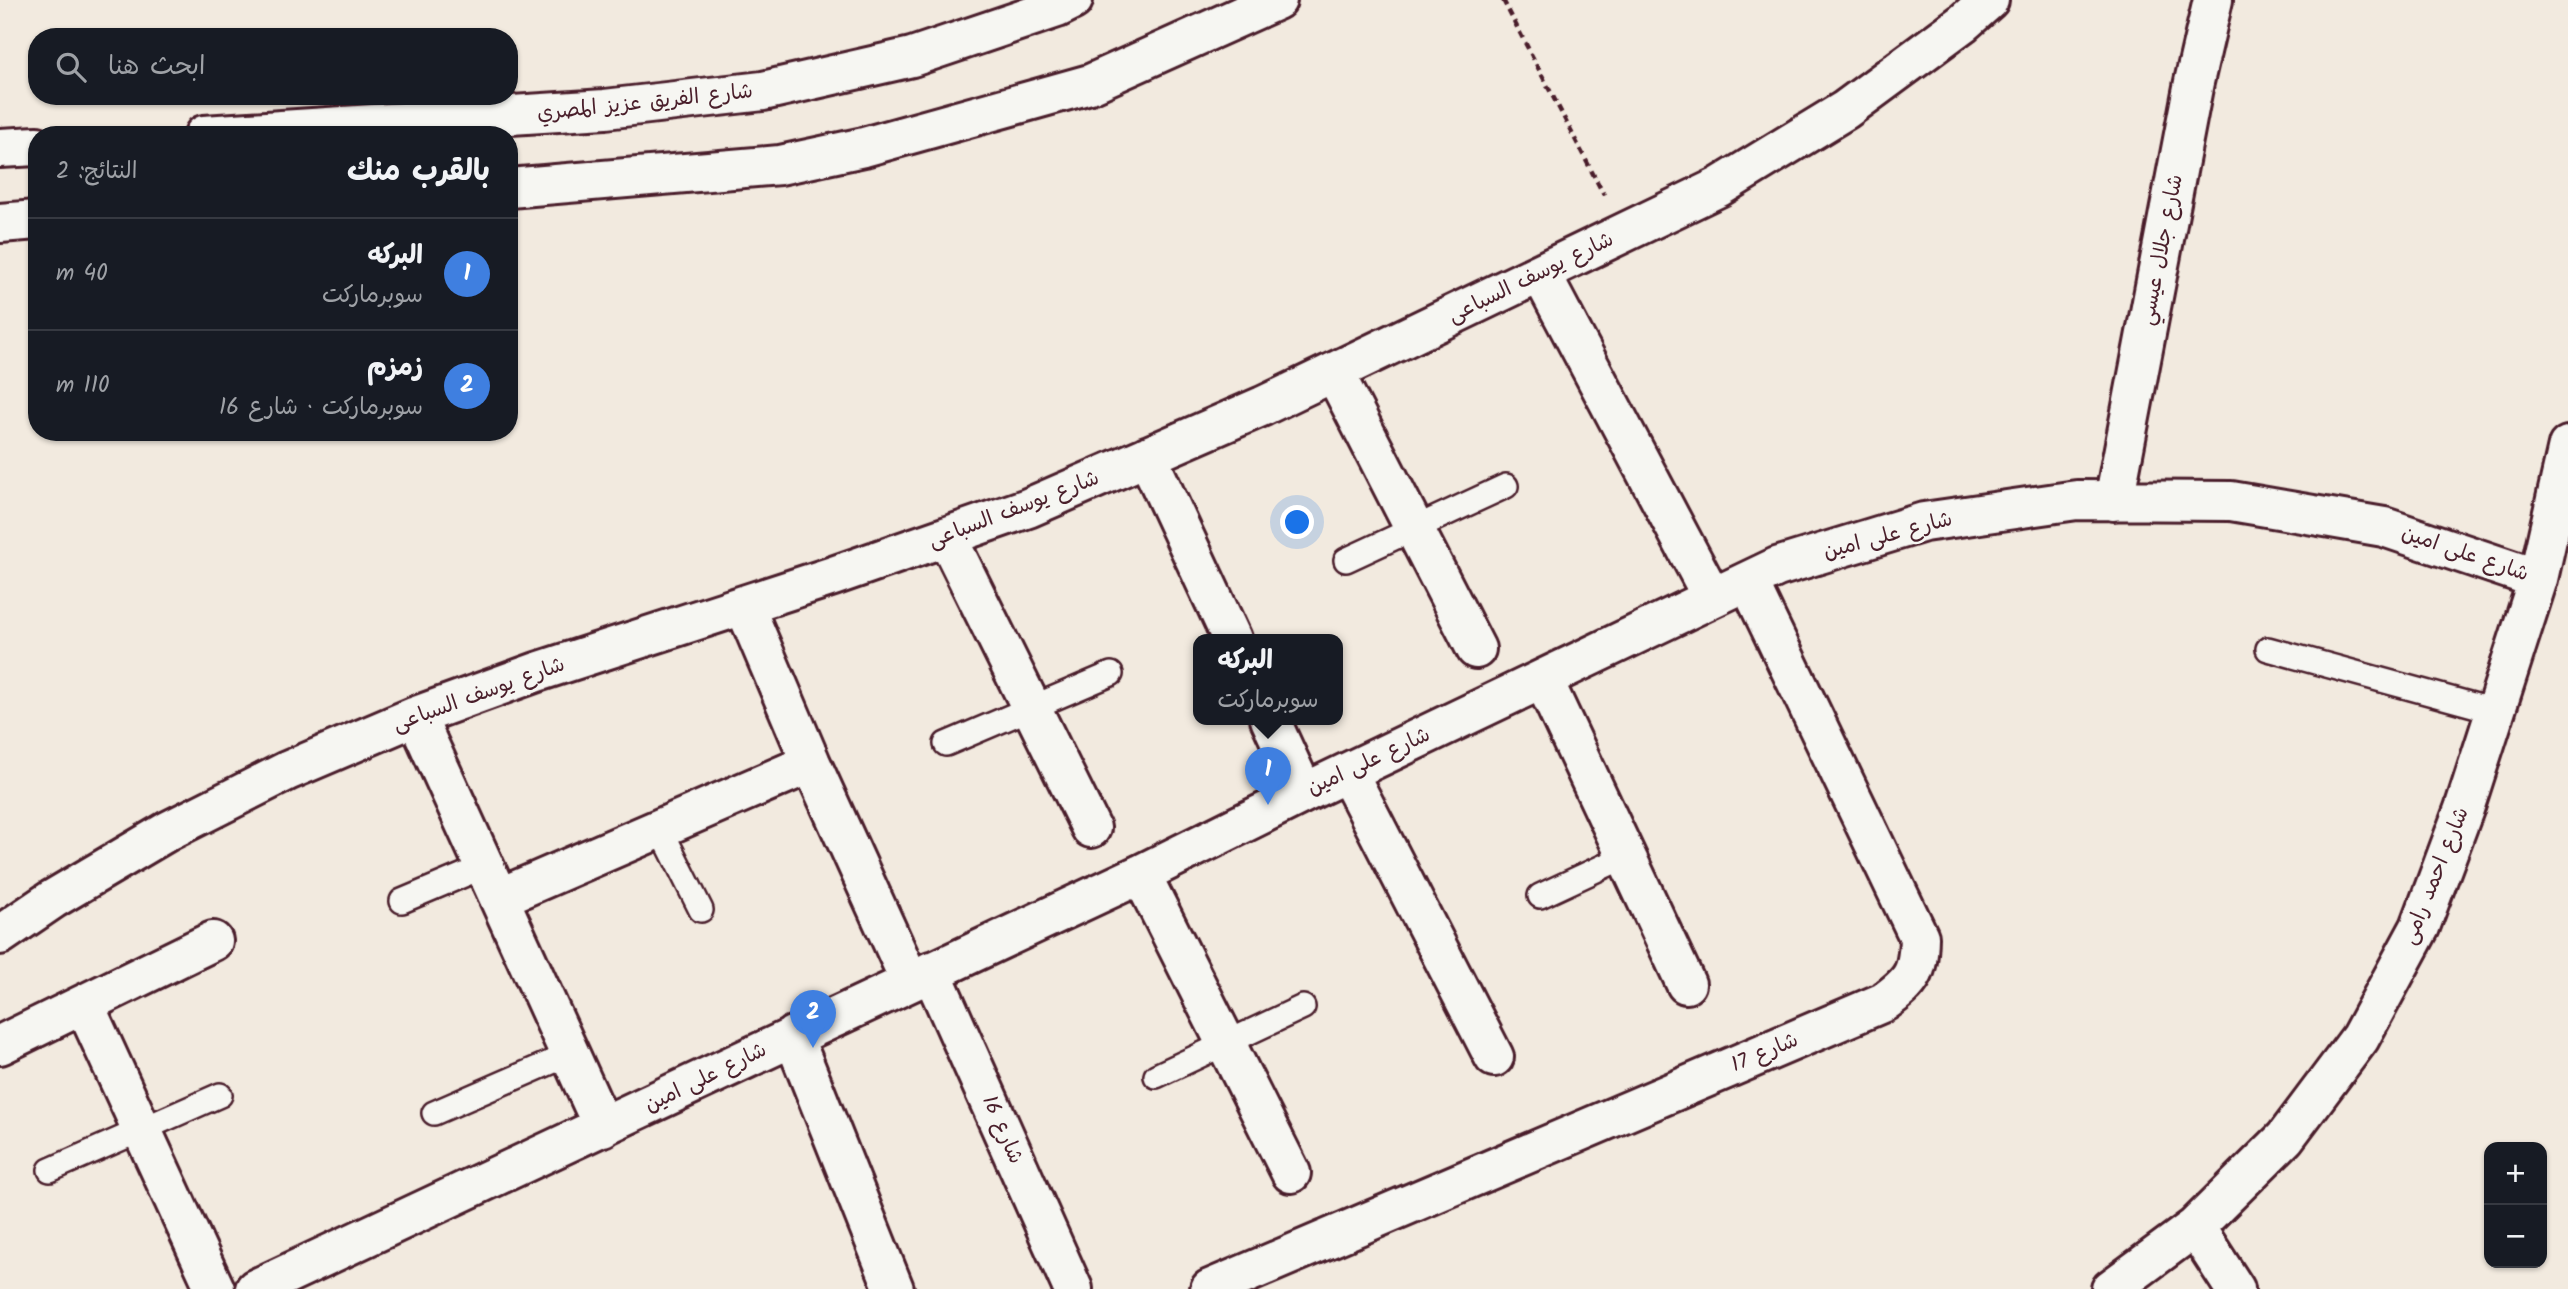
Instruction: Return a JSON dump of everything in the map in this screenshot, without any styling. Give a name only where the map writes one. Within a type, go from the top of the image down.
[{"type":"street","name":"شارع الفريق عزيز المصري","points":[[343,126],[605,109],[763,91],[912,57],[1057,8],[1073,0]]},
{"type":"street","points":[[518,187],[780,165],[864,148],[1090,84],[1277,0]]},
{"type":"street","name":"شارع يوسف السباعى","points":[[0,935],[53,899],[168,831],[288,771],[416,716],[537,672],[744,606],[1028,508],[1334,372],[1719,187],[1845,110],[1963,23],[1989,0]]},
{"type":"street","name":"شارع جلال عيسي","points":[[2114,500],[2194,82],[2205,4]]},
{"type":"street","points":[[0,148],[28,146]]},
{"type":"street","points":[[0,223],[28,221]]},
{"type":"street","points":[[1541,274],[1712,597]]},
{"type":"street","points":[[1334,372],[1476,649]]},
{"type":"street","name":"شارع احمد رامى","points":[[2111,1289],[2195,1227],[2285,1138],[2360,1038],[2420,927],[2464,808],[2538,579],[2568,446]]},
{"type":"street","points":[[1147,456],[1230,634]]},
{"type":"street","name":"شارع على امين","points":[[255,1289],[1140,874],[1777,567],[1924,522],[2077,500],[2231,501],[2384,527],[2538,579]]},
{"type":"street","points":[[947,537],[1091,828]]},
{"type":"street","name":"شارع 17","points":[[1210,1289],[1884,1002],[1905,986],[1918,963],[1919,937],[1748,581]]},
{"type":"street","name":"شارع 16","points":[[744,606],[811,763],[920,976],[1073,1289]]},
{"type":"street","points":[[1543,679],[1686,984]]},
{"type":"street","points":[[416,716],[603,1127]]},
{"type":"street","points":[[1273,725],[1304,793]]},
{"type":"street","points":[[492,882],[660,828],[811,763]]},
{"type":"street","points":[[1348,773],[1494,1057]]},
{"type":"street","points":[[1140,874],[1291,1173]]},
{"type":"street","points":[[0,1045],[214,941]]},
{"type":"street","points":[[84,1004],[215,1289]]},
{"type":"street","points":[[793,1036],[894,1289]]},
{"type":"street","points":[[2195,1227],[2235,1289]]},
{"type":"lane","points":[[1346,560],[1506,486]]},
{"type":"lane","points":[[2268,649],[2495,711]]},
{"type":"lane","points":[[946,744],[1111,674]]},
{"type":"lane","points":[[660,828],[701,910]]},
{"type":"lane","points":[[1540,896],[1626,856]]},
{"type":"lane","points":[[402,901],[492,882]]},
{"type":"lane","points":[[1156,1076],[1303,1007]]},
{"type":"lane","points":[[434,1113],[569,1054]]},
{"type":"lane","points":[[50,1170],[220,1095]]},
{"type":"path","points":[[1503,0],[1624,233]]},
{"type":"place","name":"البركه","points":[[1268,805]]},
{"type":"place","name":"زمزم","points":[[813,1048]]}]
